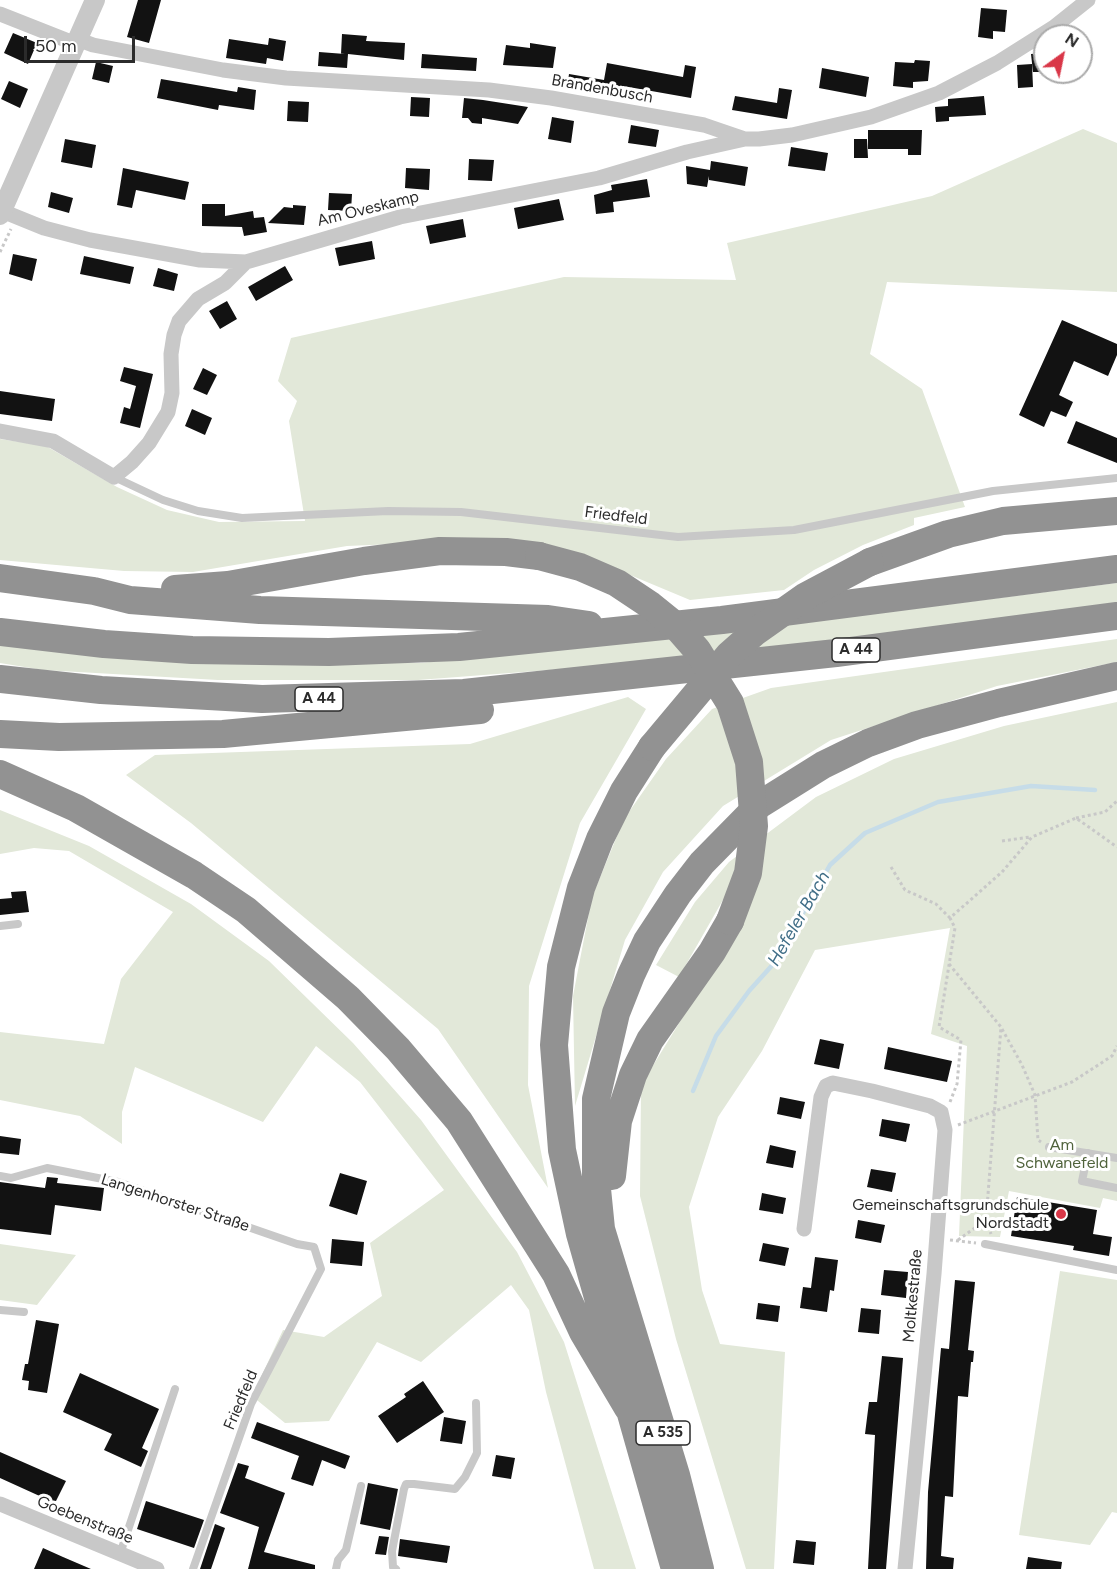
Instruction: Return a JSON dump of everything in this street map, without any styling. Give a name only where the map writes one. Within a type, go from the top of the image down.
[{"type":"highway","points":[[628,1408],[580,1234],[562,1150],[554,1045],[561,967],[581,888],[600,839],[624,791],[652,747],[729,654],[755,632],[806,596],[870,562],[938,537],[1003,521],[1117,511]]},
{"type":"highway","points":[[94,591],[228,585],[364,561],[440,551],[506,552],[539,556],[590,571],[617,583],[676,626],[697,650],[730,703],[749,762],[754,826],[748,873],[730,921],[712,952],[650,1040],[624,1098],[615,1145],[611,1203],[622,1297]]},
{"type":"highway","points":[[0,632],[104,644],[192,650],[329,652],[459,647],[633,631],[1117,569]]},
{"type":"highway","points":[[0,578],[94,591],[130,600],[260,610],[549,619],[633,631]]},
{"type":"highway","name":"A 44","points":[[0,679],[101,690],[262,699],[464,693],[637,676],[1117,616]]},
{"type":"highway","points":[[0,734],[59,737],[223,734],[390,720],[558,700],[637,676]]},
{"type":"highway","points":[[622,1297],[601,1229],[596,1179],[596,1098],[616,1013],[631,975],[647,941],[684,886],[717,847],[759,805],[823,765],[867,743],[999,703],[1117,676]]},
{"type":"highway","points":[[0,774],[76,808],[135,839],[229,898],[295,951],[390,1041],[453,1114],[490,1167],[556,1274],[584,1332],[628,1408]]},
{"type":"highway","name":"A 535","points":[[622,1297],[676,1475],[700,1569]]},
{"type":"highway","name":"A 535","points":[[628,1408],[675,1569]]},
{"type":"street","points":[[4,210],[94,0]]},
{"type":"street","name":"Brandenbusch","points":[[0,14],[76,41],[223,70],[286,78],[489,90],[551,98],[704,125],[745,139],[792,135],[906,106],[997,63],[1054,27],[1088,0]]},
{"type":"street","name":"Am Oveskamp","points":[[4,210],[44,228],[90,240],[200,260],[246,262],[400,218],[599,178],[687,152],[745,139]]},
{"type":"street","points":[[0,431],[53,441],[114,477],[132,462],[149,442],[168,412],[172,393],[171,354],[179,321],[198,299],[225,283],[246,262]]},
{"type":"street","points":[[804,1228],[821,1097],[826,1086],[833,1083],[930,1106],[936,1108],[944,1124]]},
{"type":"street","name":"Moltkestraße","points":[[905,1569],[944,1124]]},
{"type":"street","name":"Goebenstraße","points":[[0,1504],[157,1569]]},
{"type":"lane","name":"Friedfeld","points":[[114,477],[198,511],[242,518],[388,511],[461,512],[678,537],[794,530],[993,491],[1117,478]]},
{"type":"lane","points":[[0,926],[18,924]]},
{"type":"lane","points":[[1049,1148],[1117,1158]]},
{"type":"lane","points":[[1088,1154],[1082,1181],[1117,1188]]},
{"type":"lane","name":"Langenhorster Straße","points":[[0,1176],[11,1178],[47,1168],[118,1182],[297,1244],[314,1247]]},
{"type":"lane","points":[[985,1244],[1117,1270]]},
{"type":"lane","name":"Friedfeld","points":[[193,1569],[251,1404],[321,1269],[314,1247]]},
{"type":"lane","points":[[0,1310],[24,1312]]},
{"type":"lane","points":[[120,1554],[175,1389]]},
{"type":"lane","points":[[396,1569],[393,1567],[392,1551],[406,1484],[455,1488],[465,1477],[477,1453],[476,1403]]},
{"type":"lane","points":[[336,1569],[338,1560],[346,1550],[361,1486]]},
{"type":"path","points":[[0,252],[4,210]]},
{"type":"path","points":[[1002,841],[1032,837],[1076,818],[1105,812],[1117,801]]},
{"type":"path","points":[[1076,818],[1117,848]]},
{"type":"path","points":[[950,918],[1002,872],[1032,837]]},
{"type":"path","points":[[891,867],[905,890],[936,904],[956,928],[939,1027],[961,1040],[957,1084],[944,1124],[993,1114],[1035,1095],[1072,1082],[1112,1056],[1117,1046]]},
{"type":"path","points":[[949,964],[1001,1027],[1022,1065],[1035,1095],[1038,1140],[1049,1148]]},
{"type":"path","points":[[985,1244],[957,1241],[986,1220],[1001,1027]]},
{"type":"green space","points":[[1083,129],[1117,143],[1117,292],[887,282],[870,354],[922,389],[965,507],[914,518],[914,525],[863,545],[814,570],[784,590],[690,600],[611,567],[466,541],[347,546],[193,572],[124,571],[0,560],[0,439],[46,446],[117,487],[167,510],[219,522],[305,521],[289,421],[297,401],[278,381],[291,338],[564,277],[736,280],[727,243],[932,196]]},
{"type":"green space","points":[[1117,583],[1117,605],[655,662],[418,680],[218,680],[43,670],[0,663],[0,640],[235,663],[420,663],[817,621]]},
{"type":"green space","points":[[1117,639],[1117,662],[997,686],[831,740],[723,806],[663,872],[625,940],[575,1106],[573,996],[592,897],[624,819],[666,759],[712,709],[771,688]]},
{"type":"green space","points":[[628,697],[646,709],[580,823],[529,986],[528,1085],[548,1188],[438,1029],[191,823],[126,775],[155,755],[470,744]]},
{"type":"green space","name":"Am Schwanefeld","points":[[1117,702],[1117,1201],[1103,1198],[1100,1208],[1009,1191],[1000,1237],[959,1236],[967,1046],[931,1034],[950,928],[815,950],[762,1051],[718,1117],[689,1207],[702,1290],[720,1344],[785,1352],[774,1569],[746,1569],[676,1339],[640,1196],[641,1085],[705,981],[724,898],[679,977],[656,965],[695,902],[729,862],[816,797],[894,759],[1004,726]]},
{"type":"green space","points":[[0,810],[89,846],[191,904],[269,961],[353,1043],[421,1120],[517,1252],[564,1342],[636,1569],[594,1569],[546,1392],[529,1310],[511,1285],[421,1362],[377,1342],[329,1421],[285,1423],[252,1396],[283,1330],[324,1337],[382,1296],[370,1243],[444,1190],[360,1082],[316,1046],[263,1122],[135,1067],[122,1112],[122,1144],[80,1116],[0,1100],[0,1032],[104,1044],[121,979],[173,912],[69,851],[34,848],[0,854]]},
{"type":"green space","points":[[0,1244],[76,1255],[37,1305],[0,1300]]},
{"type":"green space","points":[[1060,1271],[1117,1280],[1117,1513],[1112,1512],[1090,1545],[1019,1535]]},
{"type":"building","points":[[138,0],[161,0],[149,43],[127,37]]},
{"type":"building","points":[[981,8],[1007,10],[1005,32],[993,31],[993,39],[978,37]]},
{"type":"building","points":[[13,33],[37,43],[28,64],[4,53]]},
{"type":"building","points":[[342,34],[367,36],[366,41],[405,43],[404,60],[348,54],[347,68],[318,66],[319,52],[341,54]]},
{"type":"building","points":[[269,38],[286,41],[283,61],[267,58],[266,64],[226,58],[229,39],[268,45]]},
{"type":"building","points":[[530,43],[556,47],[553,68],[503,65],[506,45],[530,48]]},
{"type":"building","points":[[422,54],[477,58],[476,71],[421,68]]},
{"type":"building","points":[[915,60],[930,61],[928,81],[913,82],[913,88],[893,86],[895,62],[914,63]]},
{"type":"building","points":[[96,62],[113,66],[109,83],[92,79]]},
{"type":"building","points":[[607,63],[683,77],[685,65],[696,67],[691,98],[623,86],[621,97],[567,88],[569,74],[604,80]]},
{"type":"building","points":[[1032,64],[1033,87],[1018,88],[1017,65]]},
{"type":"building","points":[[822,68],[869,77],[866,97],[819,88]]},
{"type":"building","points":[[161,79],[237,92],[238,87],[256,90],[254,110],[219,105],[218,110],[157,98]]},
{"type":"building","points":[[9,81],[28,89],[20,108],[1,99]]},
{"type":"building","points":[[779,88],[792,90],[787,119],[732,110],[735,96],[777,103]]},
{"type":"building","points":[[984,96],[986,115],[949,117],[949,121],[936,122],[935,107],[948,106],[948,99]]},
{"type":"building","points":[[411,97],[430,98],[429,117],[410,116]]},
{"type":"building","points":[[464,98],[528,107],[518,124],[482,118],[482,124],[472,123],[468,118],[462,118]]},
{"type":"building","points":[[288,101],[309,102],[308,122],[287,121]]},
{"type":"building","points":[[552,117],[574,121],[571,143],[548,139]]},
{"type":"building","points":[[631,125],[659,130],[656,147],[628,143]]},
{"type":"building","points":[[868,130],[922,130],[921,155],[908,155],[908,149],[868,149]]},
{"type":"building","points":[[65,139],[96,145],[92,168],[61,162]]},
{"type":"building","points":[[854,139],[867,139],[868,158],[854,158]]},
{"type":"building","points":[[791,147],[828,153],[825,171],[788,166]]},
{"type":"building","points":[[469,159],[494,160],[492,181],[468,180]]},
{"type":"building","points":[[711,161],[748,167],[745,186],[709,180],[709,176],[707,187],[687,184],[686,166],[710,170]]},
{"type":"building","points":[[123,168],[189,182],[185,200],[136,190],[132,208],[117,205]]},
{"type":"building","points":[[406,168],[430,169],[429,190],[405,188]]},
{"type":"building","points":[[647,179],[650,197],[613,202],[614,212],[596,214],[594,195],[612,190],[611,185]]},
{"type":"building","points":[[51,192],[73,198],[69,213],[48,207]]},
{"type":"building","points":[[329,193],[352,194],[351,211],[328,210]]},
{"type":"building","points":[[559,199],[564,220],[518,229],[514,208]]},
{"type":"building","points":[[202,204],[225,204],[225,216],[253,211],[254,218],[264,217],[267,232],[244,236],[242,227],[202,226]]},
{"type":"building","points":[[293,205],[306,206],[304,225],[268,223],[284,207],[293,208]]},
{"type":"building","points":[[463,219],[466,237],[430,244],[426,226]]},
{"type":"building","points":[[372,241],[375,259],[339,266],[335,248]]},
{"type":"building","points":[[13,254],[37,259],[32,281],[9,274]]},
{"type":"building","points":[[84,256],[134,267],[130,284],[80,274]]},
{"type":"building","points":[[285,266],[293,280],[256,301],[248,287]]},
{"type":"building","points":[[158,268],[178,274],[174,291],[153,286]]},
{"type":"building","points":[[227,301],[237,319],[220,329],[209,311]]},
{"type":"building","points":[[1062,320],[1117,344],[1117,355],[1108,376],[1074,361],[1059,395],[1073,402],[1066,417],[1051,411],[1044,427],[1019,415]]},
{"type":"building","points":[[124,367],[153,374],[140,428],[120,423],[124,407],[130,409],[136,386],[120,381]]},
{"type":"building","points":[[203,368],[217,375],[207,395],[193,389]]},
{"type":"building","points":[[0,391],[55,399],[52,421],[0,414]]},
{"type":"building","points":[[192,409],[212,418],[205,435],[185,426]]},
{"type":"building","points":[[1076,421],[1117,438],[1117,463],[1067,443]]},
{"type":"building","points":[[26,891],[29,912],[0,915],[0,899],[12,898],[11,892]]},
{"type":"building","points":[[820,1039],[844,1044],[839,1069],[814,1064]]},
{"type":"building","points":[[888,1047],[952,1061],[947,1082],[884,1069]]},
{"type":"building","points":[[780,1097],[805,1102],[801,1119],[777,1114]]},
{"type":"building","points":[[882,1119],[910,1124],[906,1142],[879,1136]]},
{"type":"building","points":[[0,1136],[21,1139],[19,1155],[0,1153]]},
{"type":"building","points":[[770,1145],[796,1151],[793,1168],[766,1163]]},
{"type":"building","points":[[871,1169],[896,1173],[892,1192],[867,1187]]},
{"type":"building","points":[[340,1173],[367,1181],[357,1215],[329,1206]]},
{"type":"building","points":[[47,1177],[58,1178],[57,1183],[104,1188],[101,1211],[55,1205],[51,1235],[0,1229],[0,1182],[45,1188]]},
{"type":"building","points":[[762,1193],[786,1198],[783,1214],[759,1210]]},
{"type":"building","points":[[1017,1197],[1097,1210],[1093,1234],[1112,1237],[1109,1256],[1073,1250],[1074,1246],[1011,1236]]},
{"type":"building","points":[[858,1220],[885,1225],[881,1243],[855,1238]]},
{"type":"building","points":[[332,1239],[364,1242],[362,1266],[330,1263]]},
{"type":"building","points":[[763,1243],[789,1248],[785,1266],[759,1261]]},
{"type":"building","points":[[815,1257],[838,1260],[834,1291],[830,1290],[827,1312],[800,1308],[803,1287],[811,1288]]},
{"type":"building","points":[[884,1270],[908,1272],[906,1298],[881,1295]]},
{"type":"building","points":[[955,1280],[975,1282],[968,1350],[974,1351],[973,1362],[971,1362],[968,1397],[958,1396],[953,1497],[945,1496],[941,1556],[954,1558],[953,1569],[926,1569],[928,1492],[941,1348],[949,1349]]},
{"type":"building","points":[[758,1303],[780,1306],[778,1322],[756,1319]]},
{"type":"building","points":[[861,1308],[881,1310],[879,1334],[858,1332]]},
{"type":"building","points":[[36,1320],[59,1324],[47,1393],[28,1390],[29,1381],[22,1380],[25,1364],[28,1364]]},
{"type":"building","points":[[882,1356],[903,1358],[886,1569],[868,1569],[875,1435],[865,1434],[869,1402],[877,1402]]},
{"type":"building","points":[[80,1373],[159,1409],[142,1448],[148,1451],[141,1467],[104,1450],[112,1434],[63,1412]]},
{"type":"building","points":[[423,1381],[444,1412],[397,1443],[378,1416],[406,1397],[404,1394]]},
{"type":"building","points":[[444,1417],[466,1421],[462,1444],[440,1441]]},
{"type":"building","points":[[257,1422],[350,1456],[345,1469],[322,1460],[313,1486],[291,1479],[299,1456],[251,1438]]},
{"type":"building","points":[[0,1452],[66,1481],[55,1503],[0,1478]]},
{"type":"building","points":[[496,1455],[515,1458],[511,1479],[492,1476]]},
{"type":"building","points":[[238,1463],[249,1466],[245,1478],[285,1493],[264,1552],[315,1565],[315,1569],[248,1569],[259,1527],[220,1513]]},
{"type":"building","points":[[368,1483],[398,1489],[390,1530],[360,1524]]},
{"type":"building","points":[[146,1501],[204,1520],[194,1548],[137,1529]]},
{"type":"building","points":[[215,1524],[225,1528],[211,1569],[200,1569]]},
{"type":"building","points":[[379,1536],[389,1537],[386,1555],[375,1554]]},
{"type":"building","points":[[400,1539],[450,1546],[447,1563],[398,1556]]},
{"type":"building","points":[[796,1540],[816,1542],[814,1565],[793,1563]]},
{"type":"building","points":[[43,1548],[63,1557],[91,1569],[34,1569]]},
{"type":"building","points":[[1028,1557],[1062,1562],[1061,1569],[1026,1569]]},
{"type":"waterway","name":"Hefeler Bach","points":[[693,1091],[716,1036],[749,991],[776,961],[830,865],[865,833],[938,802],[1031,786],[1095,790]]},
{"type":"place","name":"Gemeinschaftsgrundschule Nordstadt","points":[[1061,1214]]}]
